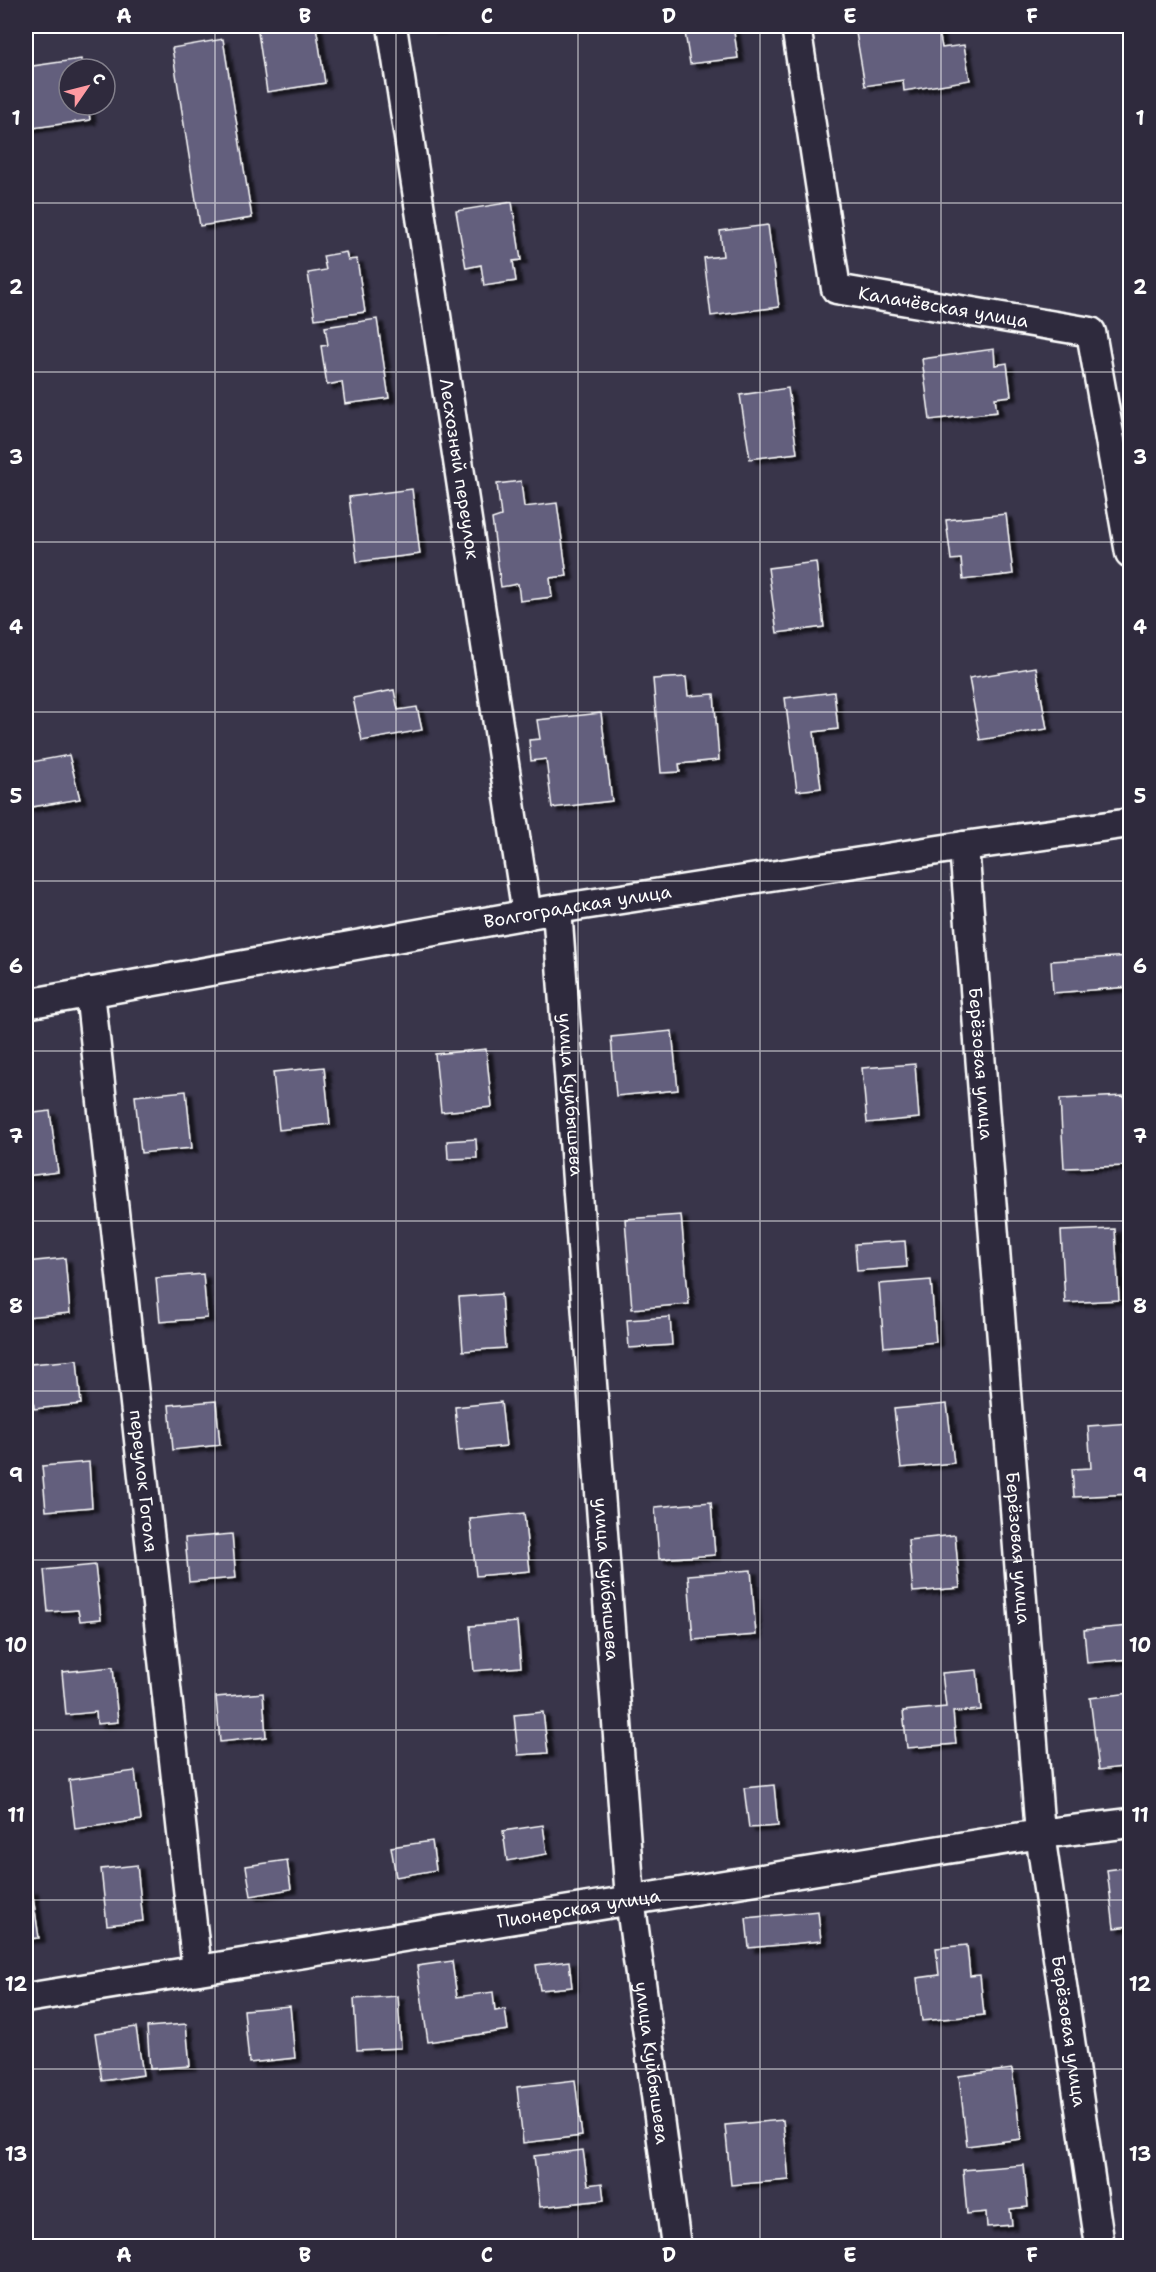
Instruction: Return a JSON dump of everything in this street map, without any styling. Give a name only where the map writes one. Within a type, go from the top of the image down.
[{"type":"street","name":"Лесхозный переулок","points":[[392,26],[527,915]]},
{"type":"street","name":"Калачёвская улица","points":[[796,26],[836,289],[1091,332],[1131,554]]},
{"type":"street","name":"Волгоградская улица","points":[[26,1004],[557,909],[963,846],[1131,823]]},
{"type":"street","name":"Берёзовая улица","points":[[963,846],[1040,1834],[1100,2247]]},
{"type":"street","name":"улица Куйбышева","points":[[557,909],[630,1899],[676,2247]]},
{"type":"street","name":"переулок Гоголя","points":[[90,993],[197,1970]]},
{"type":"street","name":"Пионерская улица","points":[[26,1998],[1040,1834],[1131,1823]]},
{"type":"building","points":[[257,26],[316,26],[325,83],[267,92]]},
{"type":"building","points":[[432,26],[475,26],[432,30]]},
{"type":"building","points":[[684,26],[733,26],[738,58],[690,64]]},
{"type":"building","points":[[908,26],[938,26],[942,48],[964,45],[970,80],[904,91],[903,80],[865,86],[856,33]]},
{"type":"building","points":[[223,39],[252,218],[200,226],[172,48]]},
{"type":"building","points":[[57,62],[57,117],[90,117],[90,120],[26,129],[26,67]]},
{"type":"building","points":[[512,202],[521,260],[513,261],[516,281],[484,286],[481,265],[466,268],[456,211]]},
{"type":"building","points":[[768,225],[779,307],[711,316],[704,258],[723,256],[720,231]]},
{"type":"building","points":[[346,252],[348,260],[357,259],[365,312],[315,319],[308,273],[326,270],[323,256]]},
{"type":"building","points":[[377,319],[389,398],[345,404],[342,382],[327,385],[321,346],[328,345],[325,327]]},
{"type":"building","points":[[994,349],[995,365],[1007,363],[1011,396],[995,398],[997,412],[930,420],[922,359]]},
{"type":"building","points":[[788,388],[797,453],[750,459],[740,395]]},
{"type":"building","points":[[521,481],[524,507],[557,503],[567,576],[550,578],[552,597],[520,601],[518,584],[501,587],[492,519],[501,516],[497,484]]},
{"type":"building","points":[[412,489],[420,554],[357,562],[349,497]]},
{"type":"building","points":[[1006,514],[1013,574],[963,580],[961,559],[951,560],[946,520]]},
{"type":"building","points":[[816,562],[824,627],[777,633],[768,568]]},
{"type":"building","points":[[1036,667],[1047,729],[980,740],[969,678]]},
{"type":"building","points":[[686,677],[688,696],[714,694],[719,760],[679,764],[680,772],[661,773],[653,679]]},
{"type":"building","points":[[394,690],[398,710],[417,707],[422,730],[362,741],[353,698]]},
{"type":"building","points":[[834,692],[838,729],[814,732],[821,788],[797,791],[785,698]]},
{"type":"building","points":[[601,713],[612,801],[552,808],[546,759],[531,761],[529,740],[540,739],[537,720]]},
{"type":"building","points":[[69,755],[80,799],[26,808],[26,763]]},
{"type":"building","points":[[1130,956],[1130,987],[1053,993],[1051,961]]},
{"type":"building","points":[[672,1031],[678,1090],[616,1096],[611,1037]]},
{"type":"building","points":[[486,1049],[492,1107],[441,1112],[435,1054]]},
{"type":"building","points":[[915,1064],[919,1118],[867,1123],[862,1068]]},
{"type":"building","points":[[324,1067],[330,1124],[279,1130],[273,1072]]},
{"type":"building","points":[[186,1091],[192,1148],[141,1153],[135,1096]]},
{"type":"building","points":[[1124,1096],[1127,1166],[1064,1168],[1060,1099]]},
{"type":"building","points":[[50,1111],[58,1172],[26,1176],[26,1114]]},
{"type":"building","points":[[476,1139],[477,1158],[448,1159],[447,1141]]},
{"type":"building","points":[[681,1215],[689,1304],[632,1309],[625,1219]]},
{"type":"building","points":[[1115,1229],[1119,1300],[1065,1303],[1061,1231]]},
{"type":"building","points":[[905,1241],[907,1267],[857,1271],[855,1244]]},
{"type":"building","points":[[65,1258],[70,1313],[26,1317],[26,1262]]},
{"type":"building","points":[[203,1274],[207,1318],[160,1322],[156,1278]]},
{"type":"building","points":[[931,1280],[936,1342],[884,1347],[879,1284]]},
{"type":"building","points":[[501,1294],[505,1348],[463,1351],[459,1297]]},
{"type":"building","points":[[670,1317],[672,1345],[629,1348],[627,1320]]},
{"type":"building","points":[[77,1360],[81,1404],[34,1409],[30,1364]]},
{"type":"building","points":[[216,1401],[220,1445],[173,1450],[169,1405]]},
{"type":"building","points":[[501,1402],[506,1446],[459,1451],[455,1407]]},
{"type":"building","points":[[947,1404],[954,1463],[901,1468],[894,1409]]},
{"type":"building","points":[[1130,1423],[1130,1494],[1074,1497],[1072,1469],[1091,1468],[1088,1426]]},
{"type":"building","points":[[89,1462],[92,1507],[46,1511],[42,1466]]},
{"type":"building","points":[[711,1502],[715,1555],[659,1559],[655,1507]]},
{"type":"building","points":[[524,1513],[530,1571],[476,1576],[470,1519]]},
{"type":"building","points":[[232,1534],[236,1578],[189,1582],[185,1538]]},
{"type":"building","points":[[955,1535],[960,1588],[913,1592],[908,1540]]},
{"type":"building","points":[[95,1565],[101,1619],[80,1621],[78,1610],[48,1612],[44,1570]]},
{"type":"building","points":[[751,1570],[756,1635],[693,1640],[688,1575]]},
{"type":"building","points":[[517,1622],[521,1667],[474,1671],[470,1626]]},
{"type":"building","points":[[1130,1626],[1130,1659],[1087,1663],[1084,1630]]},
{"type":"building","points":[[113,1667],[118,1722],[97,1724],[96,1712],[66,1715],[62,1672]]},
{"type":"building","points":[[977,1670],[981,1710],[953,1712],[956,1744],[907,1748],[903,1711],[946,1707],[942,1673]]},
{"type":"building","points":[[263,1693],[266,1737],[220,1742],[216,1697]]},
{"type":"building","points":[[1130,1693],[1130,1766],[1099,1770],[1090,1698]]},
{"type":"building","points":[[543,1712],[548,1753],[518,1755],[514,1715]]},
{"type":"building","points":[[135,1771],[141,1820],[75,1829],[69,1780]]},
{"type":"building","points":[[774,1785],[778,1826],[749,1828],[744,1788]]},
{"type":"building","points":[[543,1825],[547,1854],[507,1861],[503,1831]]},
{"type":"building","points":[[432,1841],[436,1870],[396,1877],[391,1847]]},
{"type":"building","points":[[287,1860],[291,1889],[251,1896],[246,1866]]},
{"type":"building","points":[[137,1865],[143,1921],[107,1925],[101,1869]]},
{"type":"building","points":[[1130,1867],[1130,1926],[1114,1928],[1107,1870]]},
{"type":"building","points":[[32,1890],[39,1938],[26,1939],[26,1891]]},
{"type":"building","points":[[818,1911],[821,1941],[749,1948],[746,1918]]},
{"type":"building","points":[[967,1945],[970,1976],[980,1975],[984,2015],[922,2021],[917,1978],[939,1975],[936,1948]]},
{"type":"building","points":[[452,1961],[457,1997],[493,1992],[495,2011],[505,2009],[508,2030],[428,2042],[417,1966]]},
{"type":"building","points":[[569,1961],[572,1987],[540,1990],[536,1965]]},
{"type":"building","points":[[398,1996],[401,2048],[357,2050],[354,1999]]},
{"type":"building","points":[[290,2006],[295,2058],[249,2063],[244,2010]]},
{"type":"building","points":[[186,2024],[190,2066],[150,2069],[147,2027]]},
{"type":"building","points":[[136,2027],[143,2075],[102,2081],[95,2033]]},
{"type":"building","points":[[1012,2069],[1021,2139],[967,2146],[959,2076]]},
{"type":"building","points":[[575,2080],[582,2136],[523,2143],[517,2087]]},
{"type":"building","points":[[783,2120],[789,2180],[731,2185],[725,2125]]},
{"type":"building","points":[[583,2150],[588,2185],[602,2183],[604,2200],[540,2207],[534,2156]]},
{"type":"building","points":[[1024,2165],[1028,2207],[1010,2209],[1012,2225],[987,2227],[986,2212],[967,2214],[963,2170]]}]
